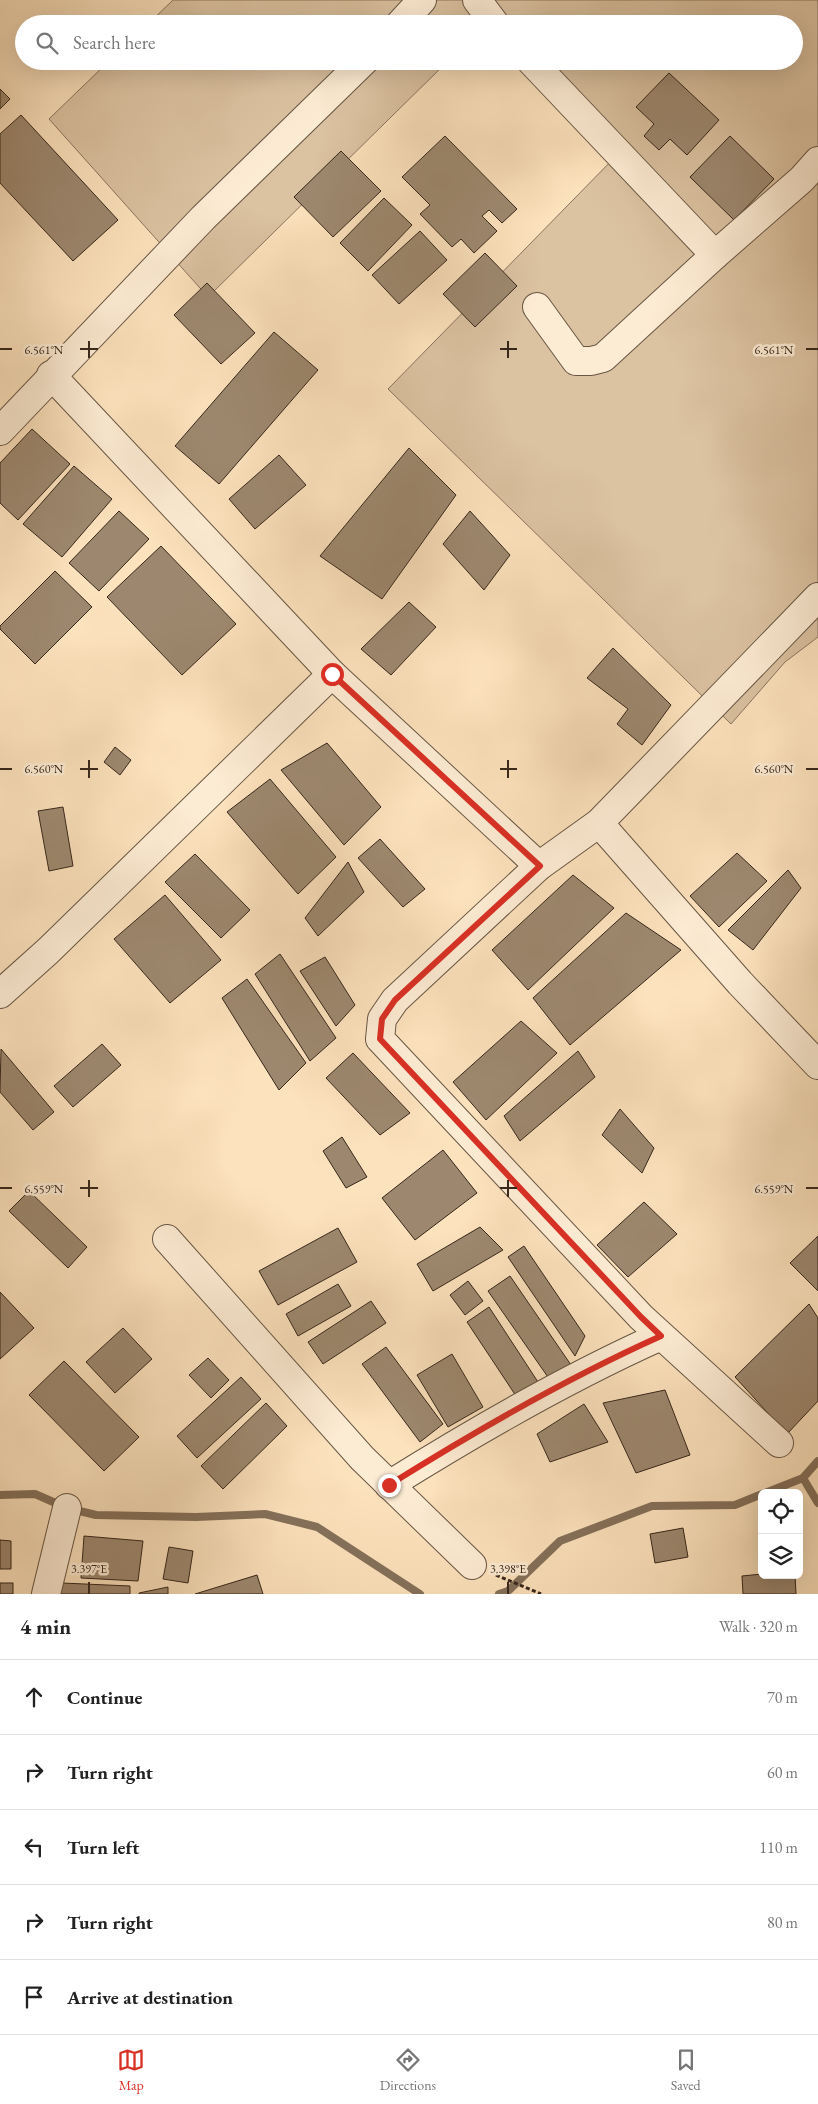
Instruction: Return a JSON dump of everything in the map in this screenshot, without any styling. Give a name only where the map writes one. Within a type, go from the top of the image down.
[{"type":"street","points":[[408,15],[422,0]]},
{"type":"street","points":[[476,0],[488,15]]},
{"type":"street","points":[[0,430],[203,218],[355,70]]},
{"type":"street","points":[[540,70],[715,255]]},
{"type":"street","points":[[537,308],[576,361],[591,361],[603,358],[715,255],[802,179],[818,161]]},
{"type":"street","points":[[51,376],[332,674],[540,866]]},
{"type":"street","points":[[779,1443],[634,1310],[380,1039],[382,1019],[395,1000],[540,866],[599,823],[818,597]]},
{"type":"street","points":[[0,994],[48,951],[332,674]]},
{"type":"street","points":[[599,823],[721,962],[818,1065]]},
{"type":"street","points":[[167,1239],[362,1458],[472,1565]]},
{"type":"street","points":[[389,1485],[468,1435],[614,1357],[661,1336]]},
{"type":"street","points":[[46,1594],[67,1508]]},
{"type":"path","points":[[499,1576],[542,1594]]},
{"type":"shaded area","points":[[173,0],[818,0],[818,637],[785,662],[731,724],[388,389],[618,154],[539,70],[803,70],[803,15],[157,15]]},
{"type":"shaded area","points":[[100,70],[439,70],[208,297],[49,119]]},
{"type":"building","points":[[669,73],[719,120],[687,155],[670,139],[659,150],[644,136],[654,124],[636,107]]},
{"type":"building","points":[[0,89],[10,99],[0,109]]},
{"type":"building","points":[[21,115],[118,220],[73,261],[0,183],[0,134]]},
{"type":"building","points":[[445,136],[517,209],[502,223],[489,210],[482,216],[497,231],[474,253],[461,239],[452,247],[420,214],[430,205],[402,177]]},
{"type":"building","points":[[730,136],[774,179],[734,220],[690,177]]},
{"type":"building","points":[[341,151],[381,191],[333,237],[294,197]]},
{"type":"building","points":[[384,198],[412,225],[368,271],[340,243]]},
{"type":"building","points":[[420,231],[447,260],[399,304],[372,275]]},
{"type":"building","points":[[485,253],[517,286],[475,327],[443,294]]},
{"type":"building","points":[[207,283],[255,333],[221,364],[174,315]]},
{"type":"building","points":[[274,332],[318,370],[219,484],[175,446]]},
{"type":"building","points":[[32,429],[70,464],[18,520],[0,503],[0,463]]},
{"type":"building","points":[[409,448],[456,495],[382,599],[320,556]]},
{"type":"building","points":[[279,455],[306,485],[255,529],[229,499]]},
{"type":"building","points":[[74,466],[112,499],[62,557],[23,524]]},
{"type":"building","points":[[119,511],[149,539],[99,591],[69,563]]},
{"type":"building","points":[[470,511],[510,555],[484,590],[443,544]]},
{"type":"building","points":[[161,546],[236,624],[182,675],[107,597]]},
{"type":"building","points":[[55,571],[92,607],[35,664],[0,629],[0,626]]},
{"type":"building","points":[[409,602],[436,627],[391,675],[361,649]]},
{"type":"building","points":[[613,648],[671,705],[642,745],[617,724],[628,709],[587,678]]},
{"type":"building","points":[[327,743],[381,807],[344,845],[281,770]]},
{"type":"building","points":[[115,747],[131,760],[120,775],[104,762]]},
{"type":"building","points":[[270,779],[336,857],[298,894],[227,812]]},
{"type":"building","points":[[63,807],[73,866],[49,871],[38,811]]},
{"type":"building","points":[[380,839],[425,889],[403,907],[358,858]]},
{"type":"building","points":[[737,853],[767,881],[719,927],[690,896]]},
{"type":"building","points":[[195,854],[250,910],[221,938],[165,882]]},
{"type":"building","points":[[348,862],[364,892],[318,936],[305,918]]},
{"type":"building","points":[[788,870],[801,888],[753,950],[728,930]]},
{"type":"building","points":[[573,875],[614,908],[528,990],[492,950]]},
{"type":"building","points":[[165,895],[221,960],[170,1003],[114,939]]},
{"type":"building","points":[[626,913],[681,950],[570,1045],[533,998]]},
{"type":"building","points":[[280,954],[336,1038],[310,1061],[255,974]]},
{"type":"building","points":[[325,957],[355,1005],[336,1026],[300,971]]},
{"type":"building","points":[[247,979],[306,1063],[279,1090],[222,998]]},
{"type":"building","points":[[521,1021],[557,1053],[486,1120],[453,1082]]},
{"type":"building","points":[[102,1044],[121,1065],[73,1107],[54,1086]]},
{"type":"building","points":[[1,1049],[54,1112],[33,1130],[0,1092]]},
{"type":"building","points":[[578,1051],[595,1077],[520,1141],[504,1116]]},
{"type":"building","points":[[353,1053],[410,1113],[380,1135],[326,1078]]},
{"type":"building","points":[[620,1109],[654,1148],[642,1173],[602,1135]]},
{"type":"building","points":[[342,1137],[367,1177],[346,1188],[323,1151]]},
{"type":"building","points":[[443,1150],[477,1193],[415,1240],[382,1198]]},
{"type":"building","points":[[29,1191],[87,1247],[68,1268],[9,1211]]},
{"type":"building","points":[[644,1202],[677,1234],[628,1277],[597,1245]]},
{"type":"building","points":[[480,1227],[503,1250],[433,1291],[417,1264]]},
{"type":"building","points":[[338,1228],[357,1262],[278,1305],[259,1271]]},
{"type":"building","points":[[818,1236],[818,1291],[790,1263]]},
{"type":"building","points":[[524,1246],[585,1336],[575,1356],[508,1257]]},
{"type":"building","points":[[510,1276],[571,1365],[550,1380],[488,1291]]},
{"type":"building","points":[[468,1281],[483,1301],[465,1315],[450,1295]]},
{"type":"building","points":[[338,1284],[351,1306],[298,1336],[286,1314]]},
{"type":"building","points":[[0,1292],[34,1328],[0,1359]]},
{"type":"building","points":[[371,1301],[386,1323],[323,1364],[308,1342]]},
{"type":"building","points":[[809,1304],[818,1318],[818,1401],[787,1434],[735,1377]]},
{"type":"building","points":[[489,1307],[538,1382],[516,1396],[467,1322]]},
{"type":"building","points":[[123,1328],[152,1359],[115,1393],[86,1362]]},
{"type":"building","points":[[386,1347],[443,1424],[420,1442],[362,1364]]},
{"type":"building","points":[[452,1354],[483,1407],[448,1427],[417,1375]]},
{"type":"building","points":[[208,1358],[229,1380],[211,1398],[189,1375]]},
{"type":"building","points":[[64,1361],[139,1437],[104,1471],[29,1395]]},
{"type":"building","points":[[241,1377],[261,1399],[197,1458],[177,1436]]},
{"type":"building","points":[[665,1390],[690,1455],[636,1473],[603,1403]]},
{"type":"building","points":[[266,1403],[287,1426],[223,1489],[201,1466]]},
{"type":"building","points":[[584,1404],[608,1442],[550,1462],[537,1434]]},
{"type":"building","points":[[683,1528],[688,1557],[655,1563],[650,1534]]},
{"type":"building","points":[[84,1536],[143,1541],[138,1581],[81,1578]]},
{"type":"building","points":[[0,1540],[11,1541],[11,1569],[0,1569]]},
{"type":"building","points":[[169,1547],[193,1551],[188,1583],[163,1579]]},
{"type":"building","points":[[758,1574],[758,1579],[795,1579],[796,1594],[743,1594],[742,1576]]},
{"type":"building","points":[[257,1575],[263,1594],[195,1594]]},
{"type":"building","points":[[0,1583],[13,1583],[13,1594],[0,1594]]},
{"type":"building","points":[[62,1583],[130,1586],[130,1594],[60,1594]]},
{"type":"building","points":[[168,1587],[168,1594],[139,1594],[139,1593]]},
{"type":"waterway","points":[[775,1489],[803,1478],[818,1461]]},
{"type":"waterway","points":[[803,1478],[818,1503]]},
{"type":"waterway","points":[[0,1495],[35,1494],[67,1508],[96,1515],[196,1517],[265,1514],[317,1527],[420,1594]]},
{"type":"waterway","points":[[499,1594],[508,1591],[560,1541],[652,1506],[735,1505],[758,1496]]},
{"type":"route","points":[[332,674],[540,866],[395,1000],[382,1019],[380,1039],[661,1336],[614,1357],[468,1435],[389,1485]]}]
